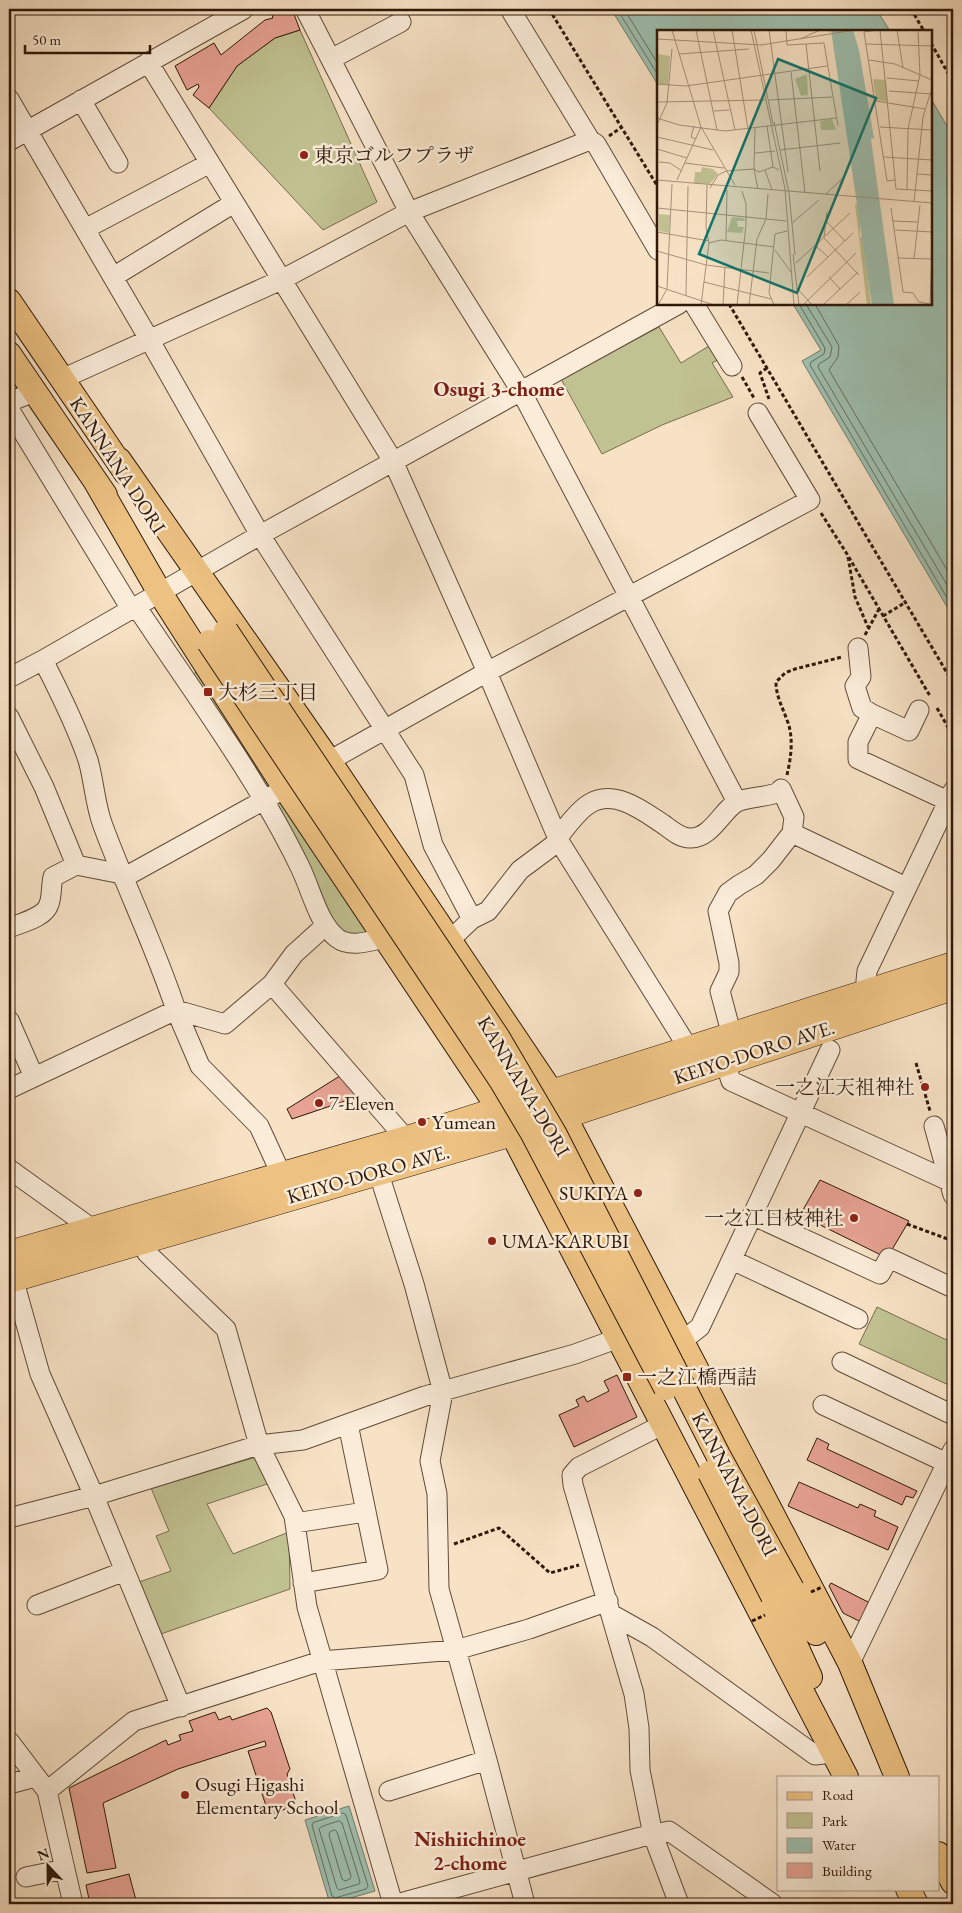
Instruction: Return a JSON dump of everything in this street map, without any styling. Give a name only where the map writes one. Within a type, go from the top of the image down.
[{"type":"highway","name":"KEIYO-DORO AVE.","points":[[558,1104],[689,1049],[953,966]]},
{"type":"highway","name":"KEIYO-DORO AVE.","points":[[10,1270],[143,1240],[378,1171],[506,1121],[558,1104],[725,1062],[953,986]]},
{"type":"highway","name":"KEIYO-DORO AVE.","points":[[10,1270],[94,1230],[408,1140],[506,1121]]},
{"type":"main road","name":"KANNANA DORI","points":[[9,301],[119,460],[179,581]]},
{"type":"main road","name":"KANNANA DORI","points":[[9,354],[96,482],[179,581]]},
{"type":"main road","name":"KANNANA-DORI","points":[[179,581],[217,637],[501,1080],[532,1132],[783,1592],[896,1776]]},
{"type":"main road","points":[[179,581],[329,761],[558,1104],[850,1663],[897,1776]]},
{"type":"main road","points":[[179,581],[285,788],[506,1121],[845,1776]]},
{"type":"main road","name":"KANNANA-DORI","points":[[783,1592],[854,1776]]},
{"type":"main road","points":[[909,1890],[916,1904]]},
{"type":"street","points":[[9,141],[244,9]]},
{"type":"street","points":[[305,9],[409,212],[521,391],[737,802]]},
{"type":"street","points":[[510,9],[590,140],[596,144],[657,248]]},
{"type":"street","points":[[331,60],[401,22]]},
{"type":"street","points":[[148,62],[393,461],[487,672],[558,839],[689,1049]]},
{"type":"street","points":[[9,99],[149,339],[260,535],[414,775],[432,845],[472,919]]},
{"type":"street","points":[[81,100],[118,163]]},
{"type":"street","points":[[62,379],[281,280],[409,212],[590,140]]},
{"type":"street","points":[[85,229],[210,163]]},
{"type":"street","points":[[113,277],[234,204]]},
{"type":"street","points":[[9,678],[260,535],[677,305]]},
{"type":"street","points":[[695,305],[732,366]]},
{"type":"street","points":[[9,402],[34,392]]},
{"type":"street","points":[[9,409],[134,608],[264,800],[301,868],[325,926],[338,939],[353,943],[385,938]]},
{"type":"street","points":[[329,761],[487,672],[810,500],[765,410]]},
{"type":"street","points":[[858,648],[860,678],[856,686],[862,708],[909,731],[919,710]]},
{"type":"street","points":[[43,660],[69,710],[88,762],[101,820],[200,1066],[259,1126],[282,1176]]},
{"type":"street","points":[[871,992],[866,981],[866,971],[951,796],[858,759],[858,742],[872,714]]},
{"type":"street","points":[[9,717],[44,787],[76,866]]},
{"type":"street","points":[[9,928],[46,910],[49,904],[53,876],[76,866],[122,876],[285,788]]},
{"type":"street","points":[[450,940],[472,919],[488,910],[520,870],[558,839],[585,807],[599,800],[621,801],[638,808],[676,834],[687,838],[696,838],[704,833],[737,802],[772,795],[780,791],[794,817],[792,833],[771,860],[756,875],[728,893],[718,911],[729,963],[728,972],[720,991],[732,1036]]},
{"type":"street","points":[[792,833],[906,887]]},
{"type":"street","points":[[9,1089],[176,1010],[225,1024],[272,984],[294,954],[325,926]]},
{"type":"street","points":[[272,984],[408,1140]]},
{"type":"street","points":[[9,1020],[34,1077]]},
{"type":"street","points":[[682,1341],[700,1327],[830,1050]]},
{"type":"street","points":[[725,1062],[731,1081],[801,1113],[951,1188]]},
{"type":"street","points":[[934,1126],[947,1152],[951,1188]]},
{"type":"street","points":[[9,1170],[94,1230]]},
{"type":"street","points":[[378,1171],[414,1284],[443,1392],[430,1460],[437,1494],[439,1589],[525,1904]]},
{"type":"street","points":[[752,1215],[880,1274],[889,1258],[953,1288]]},
{"type":"street","points":[[143,1240],[147,1253],[226,1329],[259,1444],[294,1516],[307,1607],[321,1661],[393,1904]]},
{"type":"street","points":[[732,1260],[858,1319]]},
{"type":"street","points":[[10,1270],[40,1374],[94,1496],[181,1707]]},
{"type":"street","points":[[9,1518],[94,1496],[259,1444],[303,1440],[425,1396],[575,1354],[619,1338]]},
{"type":"street","points":[[842,1362],[953,1415]]},
{"type":"street","points":[[823,1405],[950,1456],[850,1663]]},
{"type":"street","points":[[304,1583],[378,1570],[348,1424]]},
{"type":"street","points":[[664,1424],[580,1467],[572,1475],[573,1485],[634,1694],[639,1728],[640,1770],[653,1835],[679,1904]]},
{"type":"street","points":[[295,1523],[365,1512]]},
{"type":"street","points":[[37,1605],[125,1571]]},
{"type":"street","points":[[47,1791],[134,1720],[181,1707],[321,1661],[456,1650],[610,1608],[815,1755],[832,1753]]},
{"type":"street","points":[[9,1741],[47,1791],[73,1904]]},
{"type":"street","points":[[389,1791],[487,1760]]},
{"type":"street","points":[[9,1784],[35,1777]]},
{"type":"street","points":[[397,1904],[670,1831],[773,1904]]},
{"type":"street","points":[[26,1877],[65,1869]]},
{"type":"path","points":[[549,9],[657,185]]},
{"type":"path","points":[[911,9],[923,30]]},
{"type":"path","points":[[932,45],[953,82]]},
{"type":"path","points":[[730,305],[953,683]]},
{"type":"path","points":[[765,410],[760,373],[767,368]]},
{"type":"path","points":[[810,500],[816,505],[847,554],[953,736]]},
{"type":"path","points":[[847,554],[855,597],[868,627]]},
{"type":"path","points":[[883,616],[906,602]]},
{"type":"path","points":[[780,791],[788,773],[791,736],[788,721],[776,693],[776,682],[785,673],[835,660],[848,655],[858,648],[879,609]]},
{"type":"path","points":[[916,1063],[934,1126]]},
{"type":"path","points":[[907,1224],[953,1241]]},
{"type":"path","points":[[439,1550],[499,1528],[550,1573],[595,1560]]},
{"type":"green space","name":"東京ゴルフプラザ","points":[[300,30],[377,202],[323,230],[209,108],[237,66],[275,38]]},
{"type":"green space","points":[[659,327],[681,363],[709,346],[718,360],[712,363],[733,397],[662,425],[602,454],[561,379]]},
{"type":"green space","points":[[196,671],[277,791],[265,795],[194,675]]},
{"type":"green space","points":[[282,794],[376,936],[357,938],[328,923],[268,801]]},
{"type":"green space","points":[[877,1307],[953,1343],[953,1387],[859,1344]]},
{"type":"green space","points":[[256,1457],[270,1483],[207,1504],[233,1554],[289,1532],[290,1589],[158,1635],[139,1582],[171,1571],[156,1536],[169,1531],[151,1488]]},
{"type":"water","points":[[611,9],[876,9],[889,30],[657,30],[657,83]]},
{"type":"water","points":[[932,101],[953,136],[953,617],[802,361],[821,350],[794,305],[932,305]]},
{"type":"water","points":[[349,1806],[375,1891],[330,1904],[305,1820]]},
{"type":"building","points":[[281,9],[292,9],[300,30],[275,38],[237,66],[209,108],[193,95],[199,87],[198,84],[187,90],[175,66],[214,43],[221,55],[265,20],[273,18],[271,12]]},
{"type":"building","name":"7-Eleven","points":[[343,1074],[360,1096],[292,1119],[287,1109]]},
{"type":"building","name":"一之江日枝神社","points":[[820,1180],[909,1221],[887,1258],[800,1215]]},
{"type":"building","points":[[617,1375],[637,1417],[574,1447],[559,1415],[579,1406],[576,1400],[584,1396],[587,1402],[609,1391],[604,1381]]},
{"type":"building","points":[[817,1438],[829,1444],[827,1449],[917,1491],[913,1498],[906,1496],[902,1505],[807,1460]]},
{"type":"building","points":[[799,1482],[858,1508],[860,1504],[876,1511],[874,1516],[898,1527],[888,1550],[788,1506]]},
{"type":"building","points":[[831,1583],[870,1603],[861,1622],[843,1613],[829,1586]]},
{"type":"building","points":[[267,1708],[271,1712],[290,1769],[287,1774],[297,1805],[269,1815],[248,1751],[266,1746],[265,1741],[178,1769],[103,1803],[116,1868],[87,1873],[69,1788],[166,1740],[168,1745],[181,1740],[179,1735],[193,1731],[189,1721],[215,1712],[219,1720],[230,1716],[232,1720]]},
{"type":"building","points":[[129,1874],[137,1904],[90,1904],[86,1885]]},
{"type":"place","name":"東京ゴルフプラザ","points":[[304,155]]},
{"type":"place","name":"大杉三丁目","points":[[208,692]]},
{"type":"place","name":"一之江天祖神社","points":[[925,1087]]},
{"type":"place","name":"7-Eleven","points":[[319,1103]]},
{"type":"place","name":"Yumean","points":[[422,1122]]},
{"type":"place","name":"SUKIYA","points":[[638,1193]]},
{"type":"place","name":"一之江日枝神社","points":[[854,1218]]},
{"type":"place","name":"UMA-KARUBI","points":[[492,1241]]},
{"type":"place","name":"一之江橋西詰","points":[[627,1377]]},
{"type":"place","name":"Osugi Higashi Elementary School","points":[[185,1795]]},
{"type":"district","name":"Osugi 3-chome","points":[[499,388]]},
{"type":"district","name":"Nishiichinoe 2-chome","points":[[470,1850]]}]
